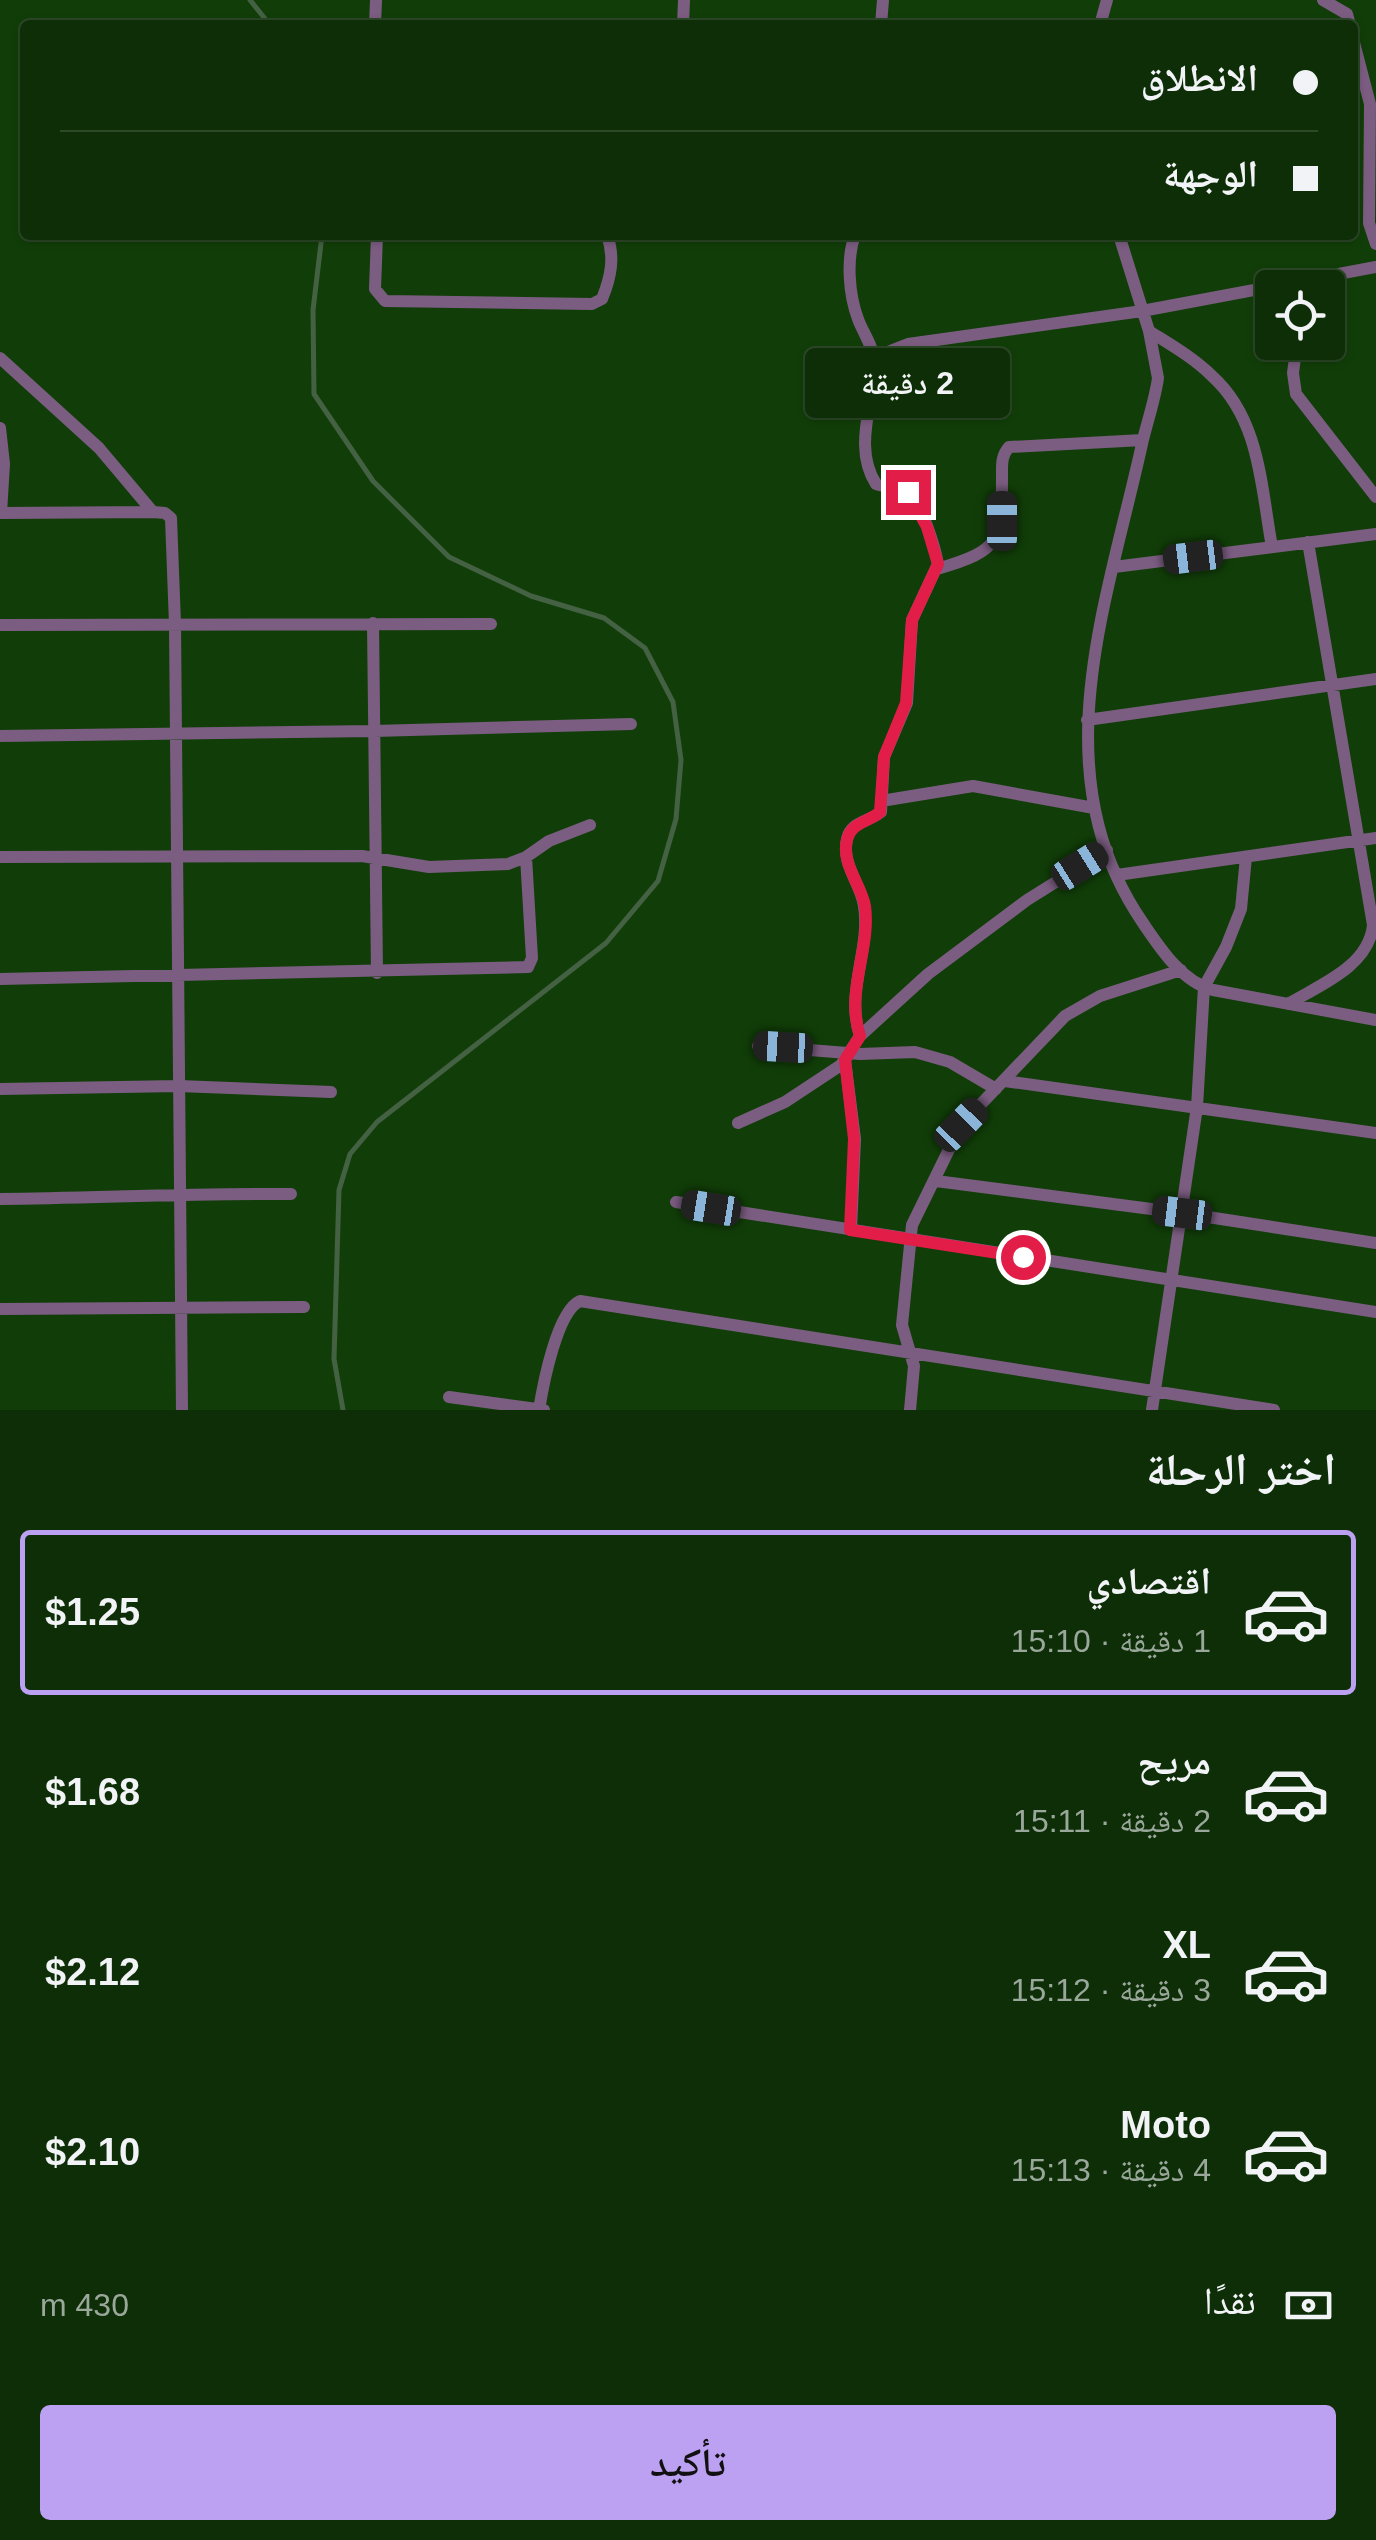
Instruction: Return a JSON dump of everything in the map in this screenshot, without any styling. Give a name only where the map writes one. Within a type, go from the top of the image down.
[{"type":"street","points":[[1324,0],[1347,14],[1349,20]]},
{"type":"street","points":[[1358,56],[1372,122],[1369,223],[1376,244]]},
{"type":"street","points":[[377,240],[375,289],[385,301],[592,304],[602,299],[608,285],[613,252],[609,240]]},
{"type":"street","points":[[853,240],[850,249],[856,316],[875,357],[865,434],[868,466],[873,481],[880,486],[903,490],[911,496],[938,559],[912,620],[906,703],[884,757],[880,814],[857,824],[847,840],[848,860],[865,908],[854,1006],[860,1036]]},
{"type":"street","points":[[1121,240],[1150,331],[1158,378],[1100,622],[1087,720],[1089,777],[1107,850],[1132,908],[1157,944],[1204,988],[1376,1020]]},
{"type":"street","points":[[1345,276],[1376,268]]},
{"type":"street","points":[[875,357],[908,344],[1255,293]]},
{"type":"street","points":[[1150,331],[1211,374],[1242,413],[1251,433],[1272,547]]},
{"type":"street","points":[[0,358],[99,448],[153,512]]},
{"type":"street","points":[[1295,360],[1296,394],[1376,497]]},
{"type":"street","points":[[0,428],[4,464],[0,513],[153,512],[171,518],[182,1410]]},
{"type":"street","points":[[936,568],[979,552],[997,538],[1002,521],[1002,458],[1009,447],[1143,440]]},
{"type":"street","points":[[1114,567],[1376,534]]},
{"type":"street","points":[[1288,1004],[1360,958],[1371,942],[1372,926],[1308,542]]},
{"type":"street","points":[[373,623],[378,972]]},
{"type":"street","points":[[0,625],[491,624]]},
{"type":"street","points":[[1087,720],[1376,679]]},
{"type":"street","points":[[0,736],[632,724]]},
{"type":"street","points":[[881,802],[973,786],[1094,808]]},
{"type":"street","points":[[0,857],[376,857],[411,865],[478,867],[508,864],[590,825]]},
{"type":"street","points":[[1117,876],[1376,838]]},
{"type":"street","points":[[738,1123],[786,1102],[848,1056],[860,1036],[967,944],[1027,900],[1107,850]]},
{"type":"street","points":[[1152,1410],[1197,1107],[1204,988],[1241,909],[1246,856]]},
{"type":"street","points":[[0,979],[531,966],[526,857]]},
{"type":"street","points":[[1360,958],[1376,956]]},
{"type":"street","points":[[910,1410],[914,1366],[902,1324],[910,1239],[914,1217],[961,1125],[1080,1005],[1181,970]]},
{"type":"street","points":[[758,1046],[848,1056],[924,1054],[1000,1085],[1197,1107],[1376,1133]]},
{"type":"street","points":[[848,1056],[854,1139],[850,1230]]},
{"type":"street","points":[[0,1089],[178,1086],[331,1092]]},
{"type":"street","points":[[936,1180],[1376,1243]]},
{"type":"street","points":[[0,1199],[291,1194]]},
{"type":"street","points":[[676,1202],[1376,1312]]},
{"type":"street","points":[[449,1396],[542,1410],[560,1328],[568,1310],[580,1301],[1274,1410]]},
{"type":"street","points":[[0,1308],[304,1307]]},
{"type":"waterway","points":[[250,0],[266,20]]},
{"type":"waterway","points":[[321,240],[313,310],[314,394],[373,481],[449,557],[531,596],[604,618],[645,648],[673,702],[681,760],[676,819],[658,881],[606,943],[377,1122],[350,1154],[339,1190],[334,1359],[343,1410]]},
{"type":"route","points":[[908,492],[927,527],[938,564],[912,620],[906,703],[884,757],[880,812],[857,824],[847,840],[852,876],[865,912],[854,1006],[860,1036],[845,1060],[854,1139],[850,1230],[1023,1257]]}]
